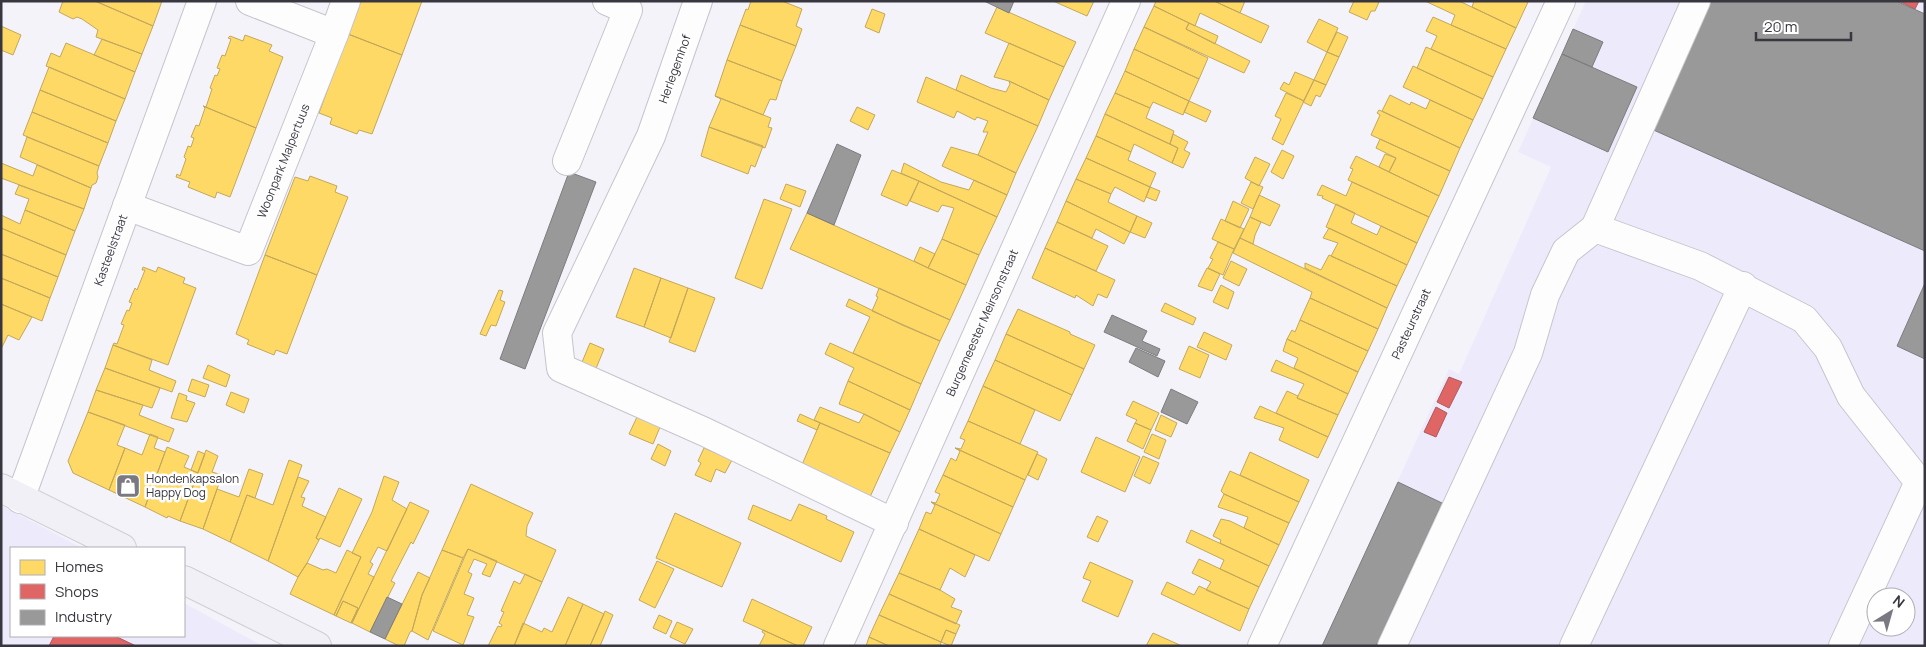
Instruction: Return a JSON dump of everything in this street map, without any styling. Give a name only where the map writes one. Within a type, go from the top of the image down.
[{"type":"main road","points":[[11,493],[120,547]]},
{"type":"main road","points":[[185,580],[317,646]]},
{"type":"street","name":"Kasteelstraat","points":[[11,493],[127,206],[202,1]]},
{"type":"street","points":[[250,1],[334,34],[346,1]]},
{"type":"street","points":[[567,161],[628,10],[607,1]]},
{"type":"street","name":"Herlegemhof","points":[[698,1],[651,136],[557,333],[560,368],[704,432],[894,523]]},
{"type":"street","name":"Burgemeester Meirsonstraat","points":[[838,646],[1126,1]]},
{"type":"street","name":"Pasteurstraat","points":[[1262,646],[1561,1]]},
{"type":"street","points":[[1392,646],[1528,353],[1545,295],[1566,251],[1595,228],[1696,1]]},
{"type":"street","name":"Woonpark Malpertuus","points":[[127,206],[248,251],[334,34]]},
{"type":"street","points":[[1595,228],[1700,266],[1804,318],[1828,348],[1851,396],[1922,481],[1843,646]]},
{"type":"street","points":[[1574,646],[1743,286]]},
{"type":"shaded area","points":[[1586,1],[1925,1],[1925,646],[1322,646],[1449,369],[1459,374],[1551,167],[1518,152]]},
{"type":"shaded area","points":[[1,505],[80,547],[10,547],[10,637],[185,637],[185,604],[263,646],[1,646]]},
{"type":"building: Homes","points":[[63,1],[95,1],[153,26],[142,54],[96,37],[98,30],[82,19],[77,17],[73,19],[59,12]]},
{"type":"building: Homes","points":[[95,1],[162,1],[153,26]]},
{"type":"building: Homes","points":[[361,1],[422,1],[402,55],[348,34]]},
{"type":"building: Homes","points":[[751,1],[782,1],[802,9],[796,26],[802,29],[796,46],[740,25]]},
{"type":"building: Homes","points":[[1053,1],[1094,1],[1087,16]]},
{"type":"building: Homes","points":[[1156,1],[1214,1],[1269,26],[1261,43],[1200,13],[1195,26],[1154,6]]},
{"type":"building: Homes","points":[[1214,1],[1245,1],[1240,13]]},
{"type":"building: Homes","points":[[1354,1],[1379,2],[1375,11],[1371,11],[1367,20],[1349,12]]},
{"type":"building: Homes","points":[[1425,1],[1459,1],[1516,28],[1506,49],[1451,25],[1455,15]]},
{"type":"building: Homes","points":[[1474,1],[1528,2],[1516,28],[1472,7]]},
{"type":"building: Homes","points":[[1154,6],[1189,23],[1186,29],[1250,61],[1244,73],[1144,27]]},
{"type":"building: Homes","points":[[997,7],[1076,42],[1064,67],[985,33]]},
{"type":"building: Homes","points":[[872,9],[885,14],[879,33],[865,27]]},
{"type":"building: Homes","points":[[1433,17],[1506,49],[1493,77],[1431,49],[1437,36],[1426,31]]},
{"type":"building: Homes","points":[[1319,19],[1338,28],[1327,52],[1307,42]]},
{"type":"building: Homes","points":[[1189,23],[1218,36],[1215,44],[1186,29]]},
{"type":"building: Homes","points":[[740,25],[796,46],[782,81],[727,60]]},
{"type":"building: Homes","points":[[1,26],[21,35],[13,55],[1,50]]},
{"type":"building: Homes","points":[[1144,27],[1208,58],[1199,79],[1134,49]]},
{"type":"building: Homes","points":[[1337,32],[1348,37],[1339,57],[1327,52]]},
{"type":"building: Homes","points":[[348,34],[402,55],[372,134],[359,130],[357,134],[330,124],[332,118],[319,113]]},
{"type":"building: Homes","points":[[245,35],[272,45],[269,51],[283,57],[256,128],[203,106],[206,107],[212,89],[210,88],[215,75],[217,76],[220,69],[217,68],[222,55],[225,56],[231,39],[228,38],[230,36],[243,41]]},
{"type":"building: Homes","points":[[102,39],[142,54],[135,72],[94,55]]},
{"type":"building: Homes","points":[[66,43],[135,72],[125,99],[46,66],[51,53],[60,57]]},
{"type":"building: Homes","points":[[1009,43],[1064,67],[1049,100],[1009,81],[994,77]]},
{"type":"building: Homes","points":[[1426,47],[1493,77],[1483,99],[1417,68]]},
{"type":"building: Homes","points":[[1134,49],[1199,79],[1189,101],[1125,71]]},
{"type":"building: Homes","points":[[1327,52],[1339,57],[1326,85],[1314,80]]},
{"type":"building: Homes","points":[[727,60],[782,81],[776,100],[770,99],[763,115],[715,96]]},
{"type":"building: Homes","points":[[1413,66],[1483,99],[1473,120],[1403,87]]},
{"type":"building: Homes","points":[[49,67],[125,99],[116,121],[40,90]]},
{"type":"building: Homes","points":[[1125,71],[1189,101],[1183,115],[1153,102],[1150,108],[1115,93]]},
{"type":"building: Homes","points":[[1295,72],[1314,80],[1304,101],[1280,89],[1284,82],[1289,85]]},
{"type":"building: Homes","points":[[961,75],[991,88],[1006,92],[1010,84],[1009,81],[1049,100],[1038,126],[956,90]]},
{"type":"building: Homes","points":[[926,77],[1038,126],[1016,173],[978,155],[988,132],[983,132],[988,121],[977,117],[975,120],[957,111],[954,118],[917,102]]},
{"type":"building: Homes","points":[[1314,80],[1326,85],[1320,97],[1316,95],[1311,106],[1303,102]]},
{"type":"building: Homes","points":[[40,90],[116,121],[108,143],[32,112]]},
{"type":"building: Homes","points":[[1115,93],[1150,108],[1146,118],[1174,131],[1170,144],[1105,114]]},
{"type":"building: Homes","points":[[1286,93],[1304,101],[1283,145],[1272,139],[1281,119],[1275,116]]},
{"type":"building: Homes","points":[[1390,95],[1410,105],[1411,102],[1426,109],[1430,100],[1473,120],[1460,148],[1382,111]]},
{"type":"building: Homes","points":[[715,96],[771,118],[768,127],[772,128],[765,148],[709,127],[721,99]]},
{"type":"building: Homes","points":[[1189,101],[1211,111],[1206,122],[1184,112]]},
{"type":"building: Homes","points":[[203,106],[256,128],[230,197],[217,192],[215,198],[188,187],[190,182],[176,177],[177,174],[180,176],[188,146],[191,147],[194,138],[191,137],[196,125],[199,126],[205,108]]},
{"type":"building: Homes","points":[[857,107],[875,115],[868,130],[850,121]]},
{"type":"building: Homes","points":[[1379,110],[1460,148],[1450,171],[1371,135],[1380,115],[1377,113]]},
{"type":"building: Homes","points":[[32,112],[108,143],[99,166],[23,135]]},
{"type":"building: Homes","points":[[1105,114],[1178,148],[1172,163],[1134,144],[1131,152],[1096,136]]},
{"type":"building: Homes","points":[[709,127],[763,146],[755,167],[751,165],[748,174],[701,156]]},
{"type":"building: Homes","points":[[1173,134],[1188,142],[1184,150],[1190,153],[1183,168],[1172,163],[1178,148],[1170,144]]},
{"type":"building: Homes","points":[[1096,136],[1131,152],[1128,160],[1156,173],[1150,187],[1086,158]]},
{"type":"building: Homes","points":[[27,137],[99,166],[96,183],[91,188],[20,157]]},
{"type":"building: Homes","points":[[1380,139],[1450,171],[1439,196],[1389,172],[1396,158],[1376,148]]},
{"type":"building: Homes","points":[[951,147],[978,155],[1016,173],[1007,195],[942,166]]},
{"type":"building: Homes","points":[[1282,150],[1294,156],[1283,179],[1271,172]]},
{"type":"building: Homes","points":[[1385,154],[1396,158],[1389,172],[1379,167]]},
{"type":"building: Homes","points":[[1356,156],[1439,196],[1429,217],[1348,180],[1353,169],[1350,168]]},
{"type":"building: Homes","points":[[1255,157],[1270,164],[1259,186],[1245,178]]},
{"type":"building: Homes","points":[[1086,158],[1150,187],[1144,202],[1115,187],[1111,194],[1076,179]]},
{"type":"building: Homes","points":[[1,163],[33,176],[37,165],[91,188],[84,209],[1,178]]},
{"type":"building: Homes","points":[[904,163],[941,182],[969,190],[974,180],[1007,195],[997,217],[901,173]]},
{"type":"building: Homes","points":[[892,170],[919,181],[907,206],[881,195]]},
{"type":"building: Homes","points":[[310,176],[337,186],[335,192],[348,197],[317,275],[265,255],[295,177],[308,181]]},
{"type":"building: Homes","points":[[1076,179],[1111,194],[1108,202],[1137,216],[1130,232],[1066,201]]},
{"type":"building: Homes","points":[[919,181],[997,217],[979,255],[942,239],[954,208],[942,205],[938,212],[910,201]]},
{"type":"building: Homes","points":[[1251,182],[1263,187],[1253,209],[1241,203]]},
{"type":"building: Homes","points":[[1352,182],[1429,217],[1417,243],[1322,198],[1323,196],[1317,195],[1322,185],[1346,196]]},
{"type":"building: Homes","points":[[786,184],[806,191],[800,207],[780,199]]},
{"type":"building: Homes","points":[[19,185],[84,209],[75,231],[25,210],[29,199],[15,194]]},
{"type":"building: Homes","points":[[1150,187],[1160,191],[1156,201],[1146,197]]},
{"type":"building: Homes","points":[[1259,195],[1280,205],[1270,226],[1250,217]]},
{"type":"building: Homes","points":[[764,199],[792,209],[762,289],[735,278]]},
{"type":"building: Homes","points":[[1066,201],[1130,232],[1124,244],[1096,229],[1092,238],[1057,222]]},
{"type":"building: Homes","points":[[1233,201],[1249,209],[1240,228],[1225,221]]},
{"type":"building: Homes","points":[[1336,204],[1355,213],[1351,223],[1377,235],[1381,226],[1417,243],[1407,265],[1326,227]]},
{"type":"building: Homes","points":[[25,210],[75,231],[66,255],[1,228],[1,215],[20,224]]},
{"type":"building: Homes","points":[[807,213],[966,285],[950,320],[790,249]]},
{"type":"building: Homes","points":[[1137,216],[1152,223],[1145,238],[1130,232]]},
{"type":"building: Homes","points":[[1250,217],[1261,222],[1253,244],[1240,238]]},
{"type":"building: Homes","points":[[1221,219],[1244,229],[1234,249],[1212,239]]},
{"type":"building: Homes","points":[[1057,222],[1108,246],[1096,271],[1045,248]]},
{"type":"building: Homes","points":[[1,228],[66,255],[58,277],[1,254]]},
{"type":"building: Homes","points":[[1329,228],[1407,265],[1397,286],[1331,256],[1338,243],[1323,238]]},
{"type":"building: Homes","points":[[1240,238],[1387,308],[1378,329],[1310,298],[1312,292],[1233,253]]},
{"type":"building: Homes","points":[[942,239],[979,255],[966,285],[928,268]]},
{"type":"building: Homes","points":[[1218,242],[1234,249],[1223,275],[1208,268],[1213,259],[1210,258]]},
{"type":"building: Homes","points":[[920,247],[935,254],[928,268],[914,261]]},
{"type":"building: Homes","points":[[1045,248],[1115,280],[1107,298],[1098,294],[1093,306],[1076,295],[1075,298],[1032,278]]},
{"type":"building: Homes","points":[[1,254],[58,277],[50,298],[1,278]]},
{"type":"building: Homes","points":[[265,255],[317,275],[287,354],[276,350],[274,355],[247,344],[249,340],[236,334]]},
{"type":"building: Homes","points":[[1329,255],[1397,286],[1387,308],[1305,268],[1305,263],[1321,270]]},
{"type":"building: Homes","points":[[1231,261],[1247,269],[1239,286],[1223,278]]},
{"type":"building: Homes","points":[[143,267],[156,272],[158,267],[185,278],[183,283],[196,288],[168,365],[113,345],[114,343],[117,344],[124,325],[121,324],[132,303],[129,302],[135,288],[137,290],[145,270],[142,270]]},
{"type":"building: Homes","points":[[634,268],[661,278],[644,327],[616,317]]},
{"type":"building: Homes","points":[[1207,268],[1220,274],[1212,291],[1198,286]]},
{"type":"building: Homes","points":[[1,278],[50,298],[42,321],[1,304]]},
{"type":"building: Homes","points":[[661,278],[688,288],[671,338],[644,327]]},
{"type":"building: Homes","points":[[1221,285],[1234,292],[1228,309],[1213,302]]},
{"type":"building: Homes","points":[[688,288],[715,298],[695,352],[669,342]]},
{"type":"building: Homes","points":[[879,288],[950,320],[940,341],[872,311],[878,297],[876,296]]},
{"type":"building: Homes","points":[[499,290],[503,291],[500,300],[505,302],[496,326],[491,325],[486,336],[480,334]]},
{"type":"building: Homes","points":[[1310,298],[1378,329],[1368,351],[1300,320]]},
{"type":"building: Homes","points":[[849,299],[940,341],[921,384],[853,353],[870,317],[846,306]]},
{"type":"building: Homes","points":[[1165,303],[1196,318],[1193,325],[1161,311]]},
{"type":"building: Homes","points":[[1,304],[32,317],[19,340],[8,335],[1,349]]},
{"type":"building: Homes","points":[[1018,309],[1095,345],[1084,369],[1006,334]]},
{"type":"building: Homes","points":[[1300,320],[1368,351],[1358,372],[1287,339],[1292,330],[1295,332]]},
{"type":"building: Homes","points":[[1204,332],[1232,345],[1226,360],[1197,347]]},
{"type":"building: Homes","points":[[1006,334],[1084,369],[1072,395],[995,360]]},
{"type":"building: Homes","points":[[1287,339],[1358,372],[1348,394],[1294,368],[1298,358],[1283,351]]},
{"type":"building: Homes","points":[[590,343],[604,349],[595,371],[580,367]]},
{"type":"building: Homes","points":[[830,343],[921,384],[910,410],[848,381],[854,368],[825,354]]},
{"type":"building: Homes","points":[[113,345],[152,360],[149,370],[176,381],[172,392],[105,368]]},
{"type":"building: Homes","points":[[1189,346],[1209,355],[1200,378],[1179,369]]},
{"type":"building: Homes","points":[[995,360],[1072,395],[1060,421],[983,386]]},
{"type":"building: Homes","points":[[1276,360],[1348,394],[1338,415],[1297,398],[1304,384],[1271,371]]},
{"type":"building: Homes","points":[[208,365],[230,375],[226,387],[203,378]]},
{"type":"building: Homes","points":[[105,368],[160,388],[152,408],[96,390]]},
{"type":"building: Homes","points":[[192,379],[209,385],[205,397],[188,391]]},
{"type":"building: Homes","points":[[848,381],[910,410],[900,432],[839,404]]},
{"type":"building: Homes","points":[[983,386],[1035,410],[1020,444],[968,421]]},
{"type":"building: Homes","points":[[96,390],[143,405],[139,415],[174,429],[169,442],[88,412]]},
{"type":"building: Homes","points":[[1287,391],[1298,396],[1297,398],[1338,415],[1328,437],[1276,413]]},
{"type":"building: Homes","points":[[231,392],[249,399],[244,413],[226,405]]},
{"type":"building: Homes","points":[[179,393],[187,396],[186,400],[195,403],[187,422],[171,418]]},
{"type":"building: Homes","points":[[1133,401],[1159,413],[1151,430],[1135,423],[1137,420],[1126,415]]},
{"type":"building: Homes","points":[[1260,406],[1328,437],[1318,458],[1279,440],[1284,428],[1254,418]]},
{"type":"building: Homes","points":[[820,407],[859,423],[864,414],[900,432],[890,453],[814,420]]},
{"type":"building: Homes","points":[[88,412],[125,425],[117,445],[125,448],[109,490],[73,473],[68,461]]},
{"type":"building: Homes","points":[[800,414],[820,423],[817,430],[797,421]]},
{"type":"building: Homes","points":[[1161,415],[1177,423],[1171,437],[1155,430]]},
{"type":"building: Homes","points":[[637,417],[660,427],[653,444],[629,434]]},
{"type":"building: Homes","points":[[968,421],[1038,452],[1025,480],[955,448],[961,449],[965,440],[960,438]]},
{"type":"building: Homes","points":[[820,423],[890,453],[870,497],[801,467]]},
{"type":"building: Homes","points":[[1135,423],[1151,430],[1143,449],[1127,441]]},
{"type":"building: Homes","points":[[150,434],[158,437],[154,448],[165,452],[145,507],[109,490],[125,448],[142,455]]},
{"type":"building: Homes","points":[[1152,434],[1166,440],[1159,459],[1144,452]]},
{"type":"building: Homes","points":[[1096,437],[1140,457],[1125,492],[1081,472]]},
{"type":"building: Homes","points":[[658,444],[671,451],[665,466],[651,459]]},
{"type":"building: Homes","points":[[167,447],[189,456],[184,467],[198,473],[180,521],[168,516],[167,518],[145,507]]},
{"type":"building: Homes","points":[[704,448],[732,460],[725,473],[716,469],[711,482],[695,475],[701,463],[698,461]]},
{"type":"building: Homes","points":[[955,448],[1025,480],[1013,507],[943,475],[951,458],[956,461],[960,451]]},
{"type":"building: Homes","points":[[206,450],[218,456],[212,472],[222,475],[203,529],[180,521]]},
{"type":"building: Homes","points":[[198,451],[205,454],[198,473],[191,470]]},
{"type":"building: Homes","points":[[1250,452],[1309,480],[1299,502],[1240,475]]},
{"type":"building: Homes","points":[[1037,454],[1047,459],[1038,480],[1028,475]]},
{"type":"building: Homes","points":[[1143,456],[1159,463],[1150,484],[1134,476]]},
{"type":"building: Homes","points":[[289,460],[302,465],[268,561],[230,542],[247,495],[273,505]]},
{"type":"building: Homes","points":[[249,469],[263,474],[255,498],[247,495],[230,542],[203,529],[217,489],[239,497]]},
{"type":"building: Homes","points":[[1230,471],[1299,502],[1289,523],[1224,494],[1221,491]]},
{"type":"building: Homes","points":[[943,475],[1013,507],[1001,534],[931,502],[936,503],[940,494],[935,492]]},
{"type":"building: Homes","points":[[384,476],[399,482],[392,500],[407,509],[387,551],[378,547],[370,562],[373,564],[368,574],[374,577],[351,623],[358,608],[343,601],[336,616],[334,615],[361,557],[352,553],[372,512]]},
{"type":"building: Homes","points":[[298,477],[309,481],[301,497],[305,498],[302,506],[326,517],[316,538],[319,540],[298,577],[268,561]]},
{"type":"building: Homes","points":[[471,484],[533,513],[527,526],[526,536],[556,550],[542,582],[468,549],[463,558],[442,550]]},
{"type":"building: Homes","points":[[339,488],[362,499],[340,547],[316,538]]},
{"type":"building: Homes","points":[[1224,494],[1289,523],[1279,545],[1244,528],[1248,517],[1218,507]]},
{"type":"building: Homes","points":[[410,502],[429,511],[413,544],[411,542],[391,581],[395,583],[370,632],[352,623]]},
{"type":"building: Homes","points":[[931,502],[1001,534],[989,561],[919,529],[926,512],[931,514],[935,505]]},
{"type":"building: Homes","points":[[799,504],[827,516],[826,519],[854,532],[841,562],[748,519],[753,505],[791,521]]},
{"type":"building: Homes","points":[[675,513],[741,543],[722,587],[656,558]]},
{"type":"building: Homes","points":[[1097,516],[1108,521],[1098,542],[1087,537]]},
{"type":"building: Homes","points":[[1221,519],[1230,521],[1279,545],[1269,566],[1220,543],[1221,540],[1213,536]]},
{"type":"building: Homes","points":[[919,529],[975,555],[965,577],[950,568],[940,590],[899,573]]},
{"type":"building: Homes","points":[[1191,530],[1269,566],[1259,587],[1220,569],[1224,560],[1186,542]]},
{"type":"building: Homes","points":[[468,549],[497,561],[490,577],[482,574],[487,564],[474,559],[468,572],[472,574],[464,594],[474,598],[467,615],[474,617],[463,645],[433,631]]},
{"type":"building: Homes","points":[[347,550],[361,557],[334,615],[290,594],[307,563],[336,573]]},
{"type":"building: Homes","points":[[442,550],[463,558],[428,640],[412,631],[422,595]]},
{"type":"building: Homes","points":[[1199,559],[1259,587],[1249,609],[1206,590],[1211,582],[1192,573]]},
{"type":"building: Homes","points":[[657,561],[674,569],[655,608],[639,600]]},
{"type":"building: Homes","points":[[1090,562],[1133,581],[1118,617],[1082,601],[1091,581],[1083,578]]},
{"type":"building: Homes","points":[[418,572],[430,578],[422,595],[412,631],[404,646],[399,646],[385,639]]},
{"type":"building: Homes","points":[[899,573],[940,590],[955,599],[951,607],[962,611],[956,624],[889,594]]},
{"type":"building: Homes","points":[[525,574],[542,582],[514,646],[488,646],[498,626],[501,627],[502,625],[499,623],[504,612],[501,611],[514,581],[520,584]]},
{"type":"building: Homes","points":[[1167,582],[1194,595],[1199,586],[1249,609],[1240,631],[1161,594]]},
{"type":"building: Homes","points":[[889,594],[960,625],[956,634],[946,630],[941,642],[879,615]]},
{"type":"building: Homes","points":[[568,597],[583,604],[565,646],[514,646],[523,623],[542,632],[544,628],[552,632]]},
{"type":"building: Homes","points":[[752,599],[812,627],[803,646],[798,646],[743,621]]},
{"type":"building: Homes","points":[[343,601],[358,608],[351,623],[336,616]]},
{"type":"building: Homes","points":[[583,604],[604,614],[590,646],[565,646]]},
{"type":"building: Homes","points":[[605,611],[613,615],[600,646],[590,646]]},
{"type":"building: Homes","points":[[659,615],[672,621],[666,634],[653,628]]},
{"type":"building: Homes","points":[[879,615],[941,642],[940,646],[889,646],[869,637]]},
{"type":"building: Homes","points":[[677,622],[693,629],[685,644],[670,637]]},
{"type":"building: Homes","points":[[763,630],[798,646],[759,646],[765,634],[762,632]]},
{"type":"building: Homes","points":[[946,630],[956,634],[951,646],[941,642]]},
{"type":"building: Homes","points":[[1153,633],[1182,646],[1146,646]]},
{"type":"building: Homes","points":[[869,637],[889,646],[866,646]]},
{"type":"building: Shops","points":[[1899,1],[1919,1],[1915,9]]},
{"type":"building: Shops","points":[[1449,377],[1462,382],[1449,408],[1437,402]]},
{"type":"building: Shops","points":[[1436,407],[1447,413],[1436,437],[1424,432]]},
{"type":"building: Shops","points":[[54,637],[117,637],[136,646],[49,646]]},
{"type":"building: Industry","points":[[984,1],[1014,1],[1009,13]]},
{"type":"building: Industry","points":[[1706,1],[1896,1],[1925,14],[1925,251],[1649,128]]},
{"type":"building: Industry","points":[[1573,29],[1603,42],[1592,67],[1562,54]]},
{"type":"building: Industry","points":[[1562,54],[1637,87],[1608,152],[1533,118]]},
{"type":"building: Industry","points":[[837,144],[861,155],[834,225],[807,213]]},
{"type":"building: Industry","points":[[569,172],[596,182],[525,369],[500,359]]},
{"type":"building: Industry","points":[[1925,283],[1925,359],[1897,346]]},
{"type":"building: Industry","points":[[1112,315],[1147,331],[1142,341],[1160,349],[1157,356],[1104,332]]},
{"type":"building: Industry","points":[[1136,348],[1165,361],[1158,377],[1129,362]]},
{"type":"building: Industry","points":[[1171,389],[1198,402],[1187,424],[1161,412]]},
{"type":"building: Industry","points":[[1398,482],[1442,503],[1376,646],[1322,646]]},
{"type":"building: Industry","points":[[387,597],[402,604],[385,639],[370,632]]},
{"type":"place","name":"Hondenkapsalon Happy Dog","points":[[128,486]]}]
